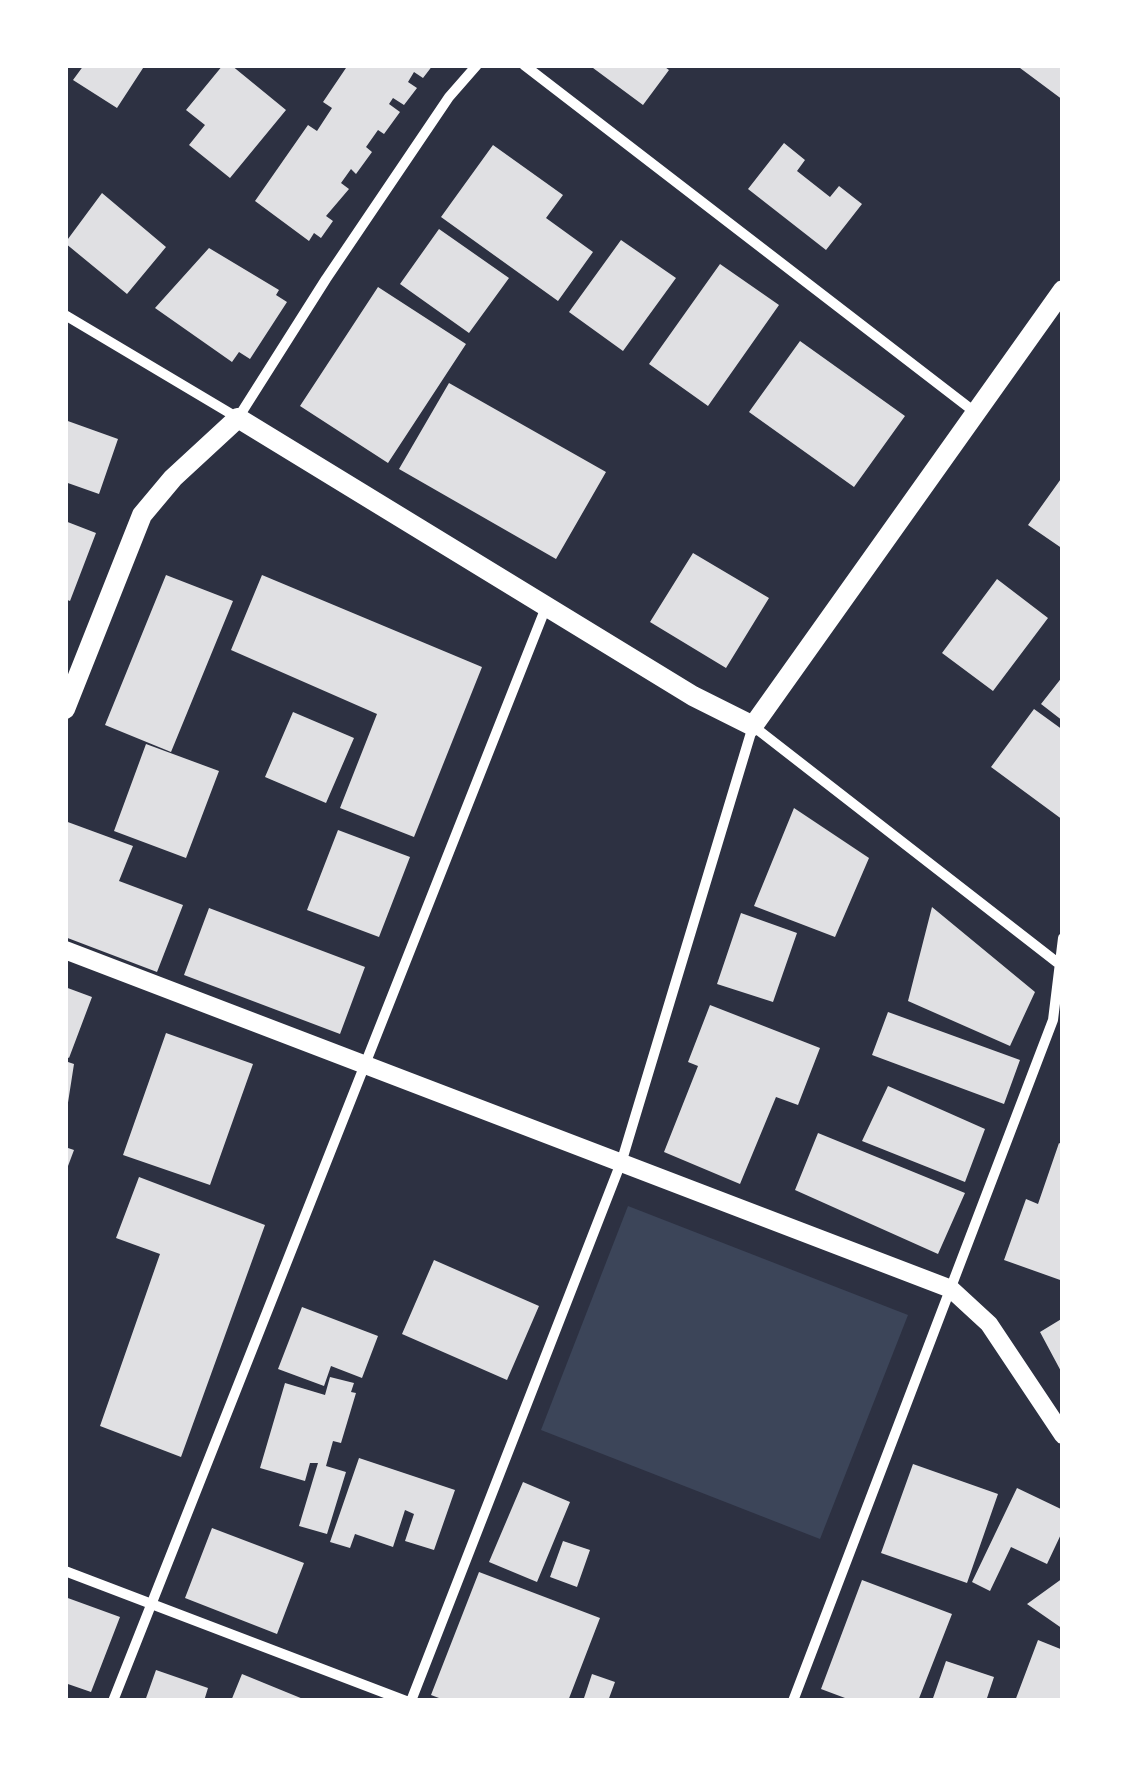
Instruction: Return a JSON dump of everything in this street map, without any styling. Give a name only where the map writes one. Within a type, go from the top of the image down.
[{"type":"main road","points":[[65,709],[142,514],[165,486],[238,418],[693,696],[754,726],[1063,290]]},
{"type":"street","points":[[65,315],[238,418],[449,97],[477,65]]},
{"type":"street","points":[[524,65],[976,413]]},
{"type":"street","points":[[113,1701],[546,607]]},
{"type":"street","points":[[65,1572],[408,1701],[622,1160],[754,726],[1062,966]]},
{"type":"street","points":[[794,1701],[1053,1020],[1063,938]]},
{"type":"street","points":[[65,950],[951,1289],[989,1324],[1063,1435]]},
{"type":"shaded area","points":[[628,1206],[908,1315],[820,1539],[541,1430]]},
{"type":"building","points":[[84,65],[145,65],[117,108],[73,80]]},
{"type":"building","points":[[223,65],[231,65],[286,110],[230,178],[189,145],[205,125],[186,110]]},
{"type":"building","points":[[348,65],[433,65],[423,78],[414,72],[408,82],[417,88],[404,105],[393,98],[389,104],[400,112],[384,134],[378,130],[366,147],[372,152],[356,174],[351,169],[341,183],[349,189],[326,216],[333,221],[321,238],[314,233],[309,241],[255,201],[308,125],[317,131],[332,108],[323,102]]},
{"type":"building","points":[[589,65],[662,65],[669,70],[643,105]]},
{"type":"building","points":[[1016,65],[1063,65],[1063,100]]},
{"type":"building","points":[[784,143],[805,160],[797,171],[830,197],[839,186],[862,204],[826,250],[748,189]]},
{"type":"building","points":[[493,145],[563,195],[546,218],[593,252],[558,301],[441,217]]},
{"type":"building","points":[[102,193],[166,247],[127,294],[65,243]]},
{"type":"building","points":[[439,229],[509,278],[469,333],[400,284]]},
{"type":"building","points":[[621,240],[676,278],[623,351],[569,312]]},
{"type":"building","points":[[209,248],[279,290],[276,295],[287,302],[250,359],[239,352],[232,362],[155,308]]},
{"type":"building","points":[[720,264],[779,305],[708,406],[649,364]]},
{"type":"building","points":[[378,287],[466,344],[388,463],[300,406]]},
{"type":"building","points":[[800,341],[905,416],[854,487],[749,412]]},
{"type":"building","points":[[449,383],[606,472],[556,559],[399,469]]},
{"type":"building","points":[[65,420],[118,439],[99,494],[65,482]]},
{"type":"building","points":[[1063,476],[1063,549],[1028,525]]},
{"type":"building","points":[[65,521],[96,533],[70,601],[65,599]]},
{"type":"building","points":[[693,553],[769,598],[726,668],[650,622]]},
{"type":"building","points":[[166,575],[233,601],[171,752],[105,725]]},
{"type":"building","points":[[262,575],[482,667],[414,837],[340,808],[377,714],[231,650]]},
{"type":"building","points":[[997,579],[1048,618],[993,691],[942,653]]},
{"type":"building","points":[[1063,676],[1063,721],[1041,704]]},
{"type":"building","points":[[1034,709],[1063,730],[1063,820],[991,767]]},
{"type":"building","points":[[293,712],[354,738],[326,803],[265,777]]},
{"type":"building","points":[[146,744],[219,771],[186,858],[114,831]]},
{"type":"building","points":[[794,808],[869,858],[835,937],[754,906]]},
{"type":"building","points":[[65,821],[133,846],[119,881],[183,905],[157,972],[65,937]]},
{"type":"building","points":[[338,830],[410,857],[379,937],[307,910]]},
{"type":"building","points":[[932,907],[1035,992],[1010,1046],[908,1001]]},
{"type":"building","points":[[209,908],[365,967],[340,1034],[184,975]]},
{"type":"building","points":[[741,913],[797,933],[773,1002],[717,984]]},
{"type":"building","points":[[65,987],[92,997],[69,1058],[65,1056]]},
{"type":"building","points":[[710,1005],[820,1048],[798,1105],[776,1097],[740,1184],[664,1152],[698,1066],[688,1062]]},
{"type":"building","points":[[888,1012],[1020,1060],[1004,1104],[872,1055]]},
{"type":"building","points":[[166,1033],[253,1064],[210,1185],[123,1155]]},
{"type":"building","points":[[65,1061],[74,1064],[67,1109],[65,1109]]},
{"type":"building","points":[[888,1086],[985,1129],[965,1182],[862,1141]]},
{"type":"building","points":[[818,1133],[965,1193],[938,1254],[795,1190]]},
{"type":"building","points":[[1059,1143],[1063,1145],[1063,1281],[1004,1260],[1026,1199],[1038,1204]]},
{"type":"building","points":[[65,1147],[74,1150],[65,1174]]},
{"type":"building","points":[[139,1177],[265,1225],[181,1457],[100,1426],[160,1254],[116,1238]]},
{"type":"building","points":[[434,1260],[539,1306],[507,1380],[402,1334]]},
{"type":"building","points":[[302,1307],[378,1336],[362,1378],[331,1366],[324,1386],[278,1369]]},
{"type":"building","points":[[1063,1318],[1063,1375],[1040,1332]]},
{"type":"building","points":[[330,1377],[354,1383],[351,1392],[356,1393],[341,1443],[333,1441],[326,1466],[346,1472],[327,1534],[299,1526],[318,1463],[310,1463],[305,1481],[260,1468],[285,1383],[325,1395]]},
{"type":"building","points":[[359,1458],[455,1490],[434,1550],[405,1541],[414,1514],[405,1510],[393,1547],[355,1534],[350,1548],[330,1542]]},
{"type":"building","points":[[913,1464],[998,1494],[967,1583],[881,1553]]},
{"type":"building","points":[[523,1482],[570,1502],[537,1582],[489,1562]]},
{"type":"building","points":[[1017,1488],[1063,1510],[1063,1530],[1047,1564],[1011,1547],[990,1591],[972,1582]]},
{"type":"building","points":[[212,1528],[304,1563],[277,1634],[185,1598]]},
{"type":"building","points":[[563,1541],[590,1550],[577,1587],[550,1577]]},
{"type":"building","points":[[479,1572],[600,1618],[568,1701],[447,1701],[431,1695]]},
{"type":"building","points":[[1063,1578],[1063,1629],[1027,1604]]},
{"type":"building","points":[[862,1580],[952,1614],[918,1701],[853,1701],[821,1689]]},
{"type":"building","points":[[65,1597],[120,1617],[91,1692],[65,1683]]},
{"type":"building","points":[[1038,1640],[1063,1650],[1063,1701],[1015,1701]]},
{"type":"building","points":[[946,1661],[994,1677],[986,1701],[932,1701]]},
{"type":"building","points":[[156,1670],[208,1688],[204,1701],[145,1701]]},
{"type":"building","points":[[242,1674],[308,1701],[231,1701]]},
{"type":"building","points":[[592,1674],[615,1682],[608,1701],[583,1701]]}]
